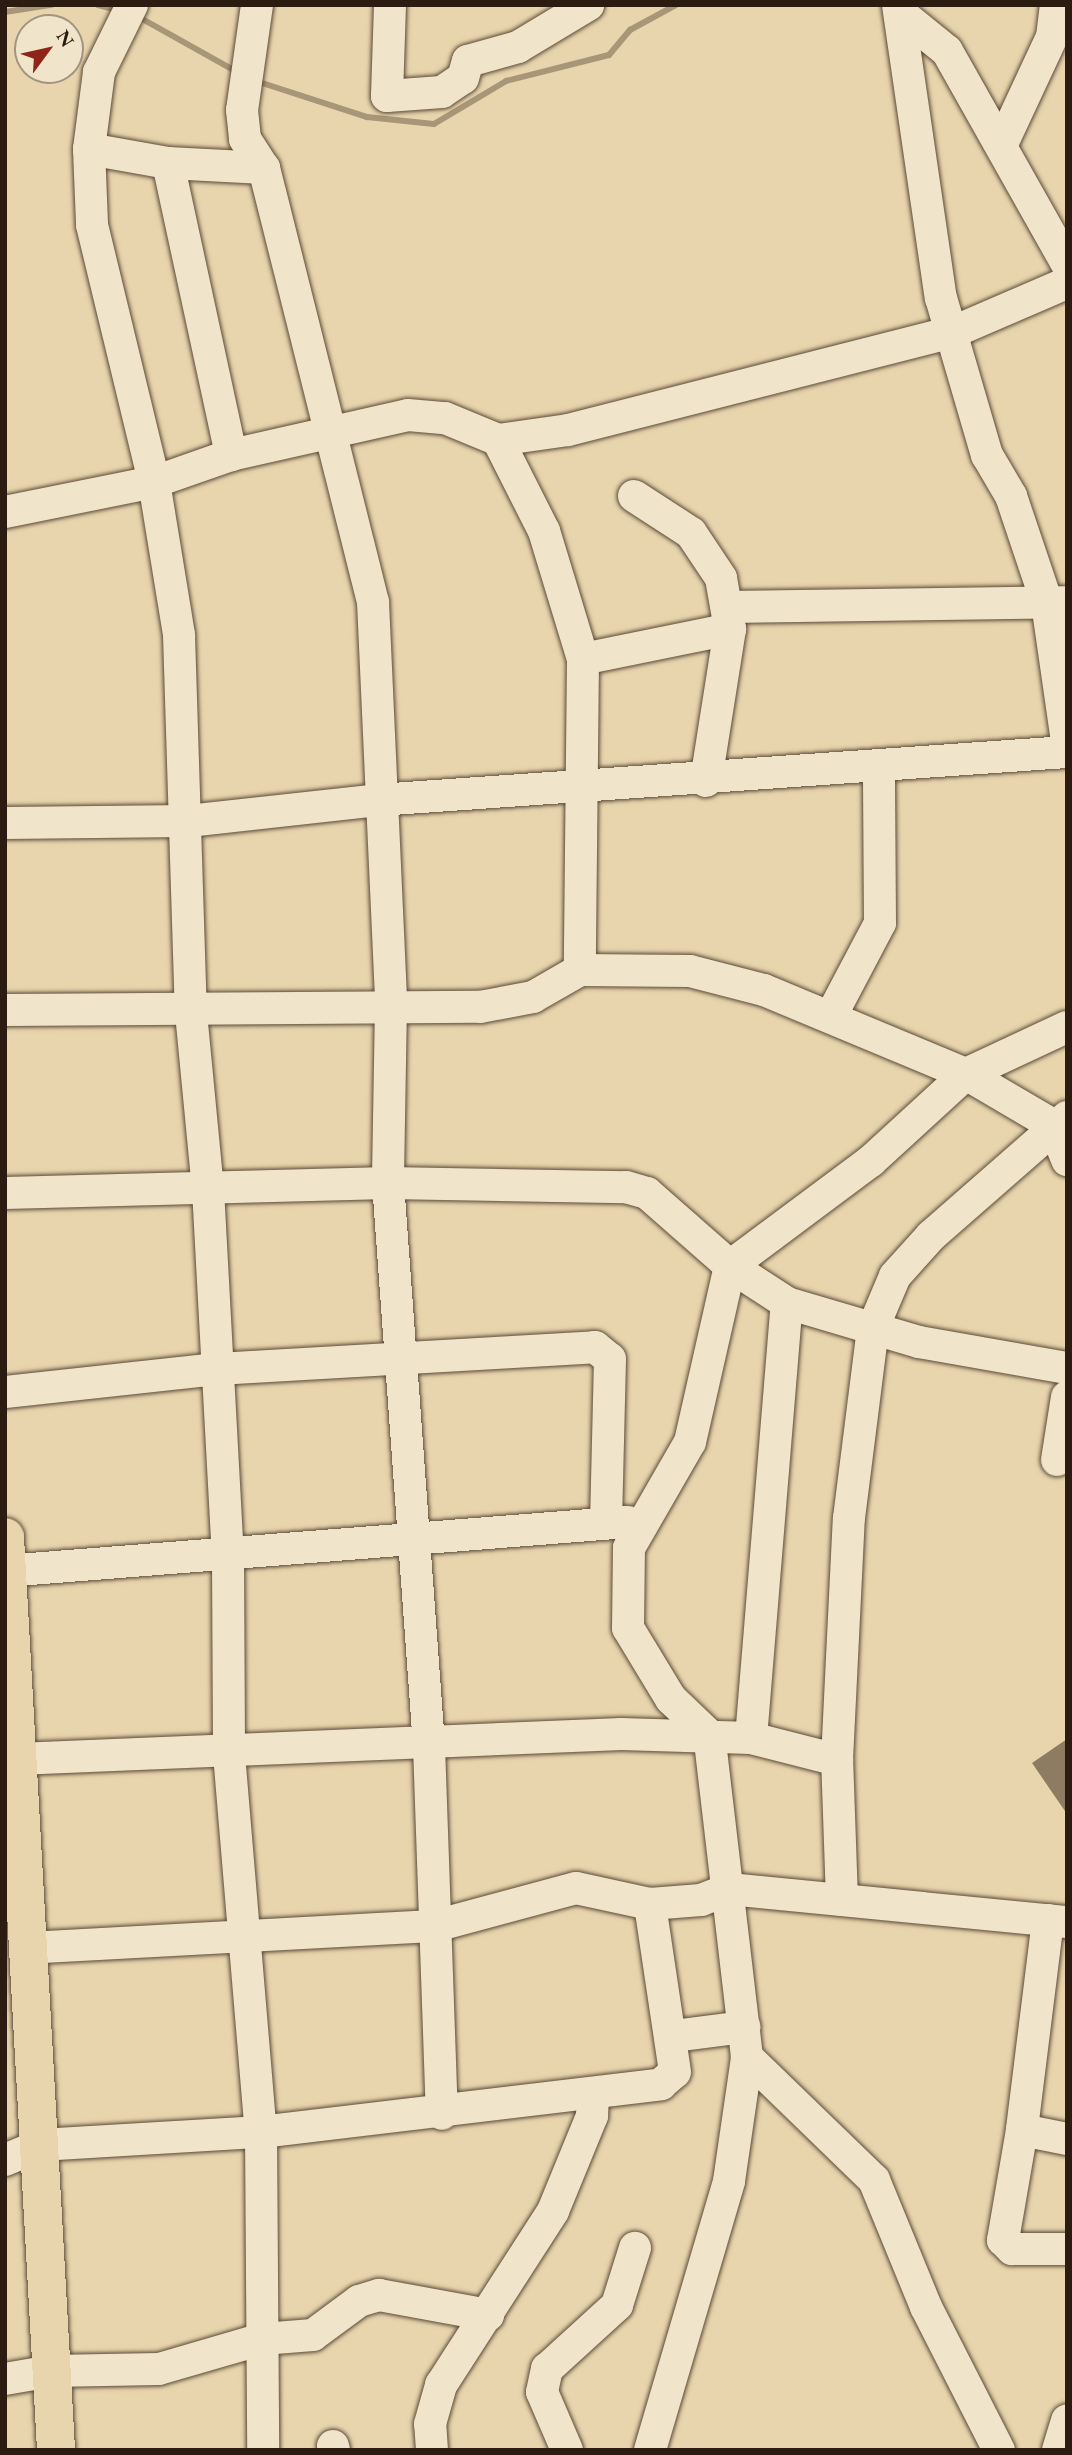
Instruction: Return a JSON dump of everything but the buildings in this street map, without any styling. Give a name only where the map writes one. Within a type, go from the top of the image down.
[{"type":"highway","points":[[6,1560],[11,1762],[40,2145],[56,2450]]},
{"type":"street","points":[[132,5],[99,72],[89,149],[97,260],[154,482],[179,635],[188,821],[191,1013],[208,1189],[228,1556],[229,1754],[261,2132],[263,2450]]},
{"type":"street","points":[[257,5],[242,110],[245,139],[264,168],[326,432],[369,570],[378,800],[391,1005],[388,1183],[429,1746],[442,2114]]},
{"type":"street","points":[[390,5],[387,96],[442,92],[463,78],[468,61],[518,47],[536,20],[587,5]]},
{"type":"street","points":[[899,9],[947,51],[1002,144],[1067,264]]},
{"type":"street","points":[[899,9],[941,298],[987,455],[1011,496],[1057,603],[1067,742]]},
{"type":"street","points":[[1002,144],[1058,23]]},
{"type":"street","points":[[89,149],[164,162],[264,168]]},
{"type":"street","points":[[164,162],[231,455]]},
{"type":"street","points":[[5,512],[154,482],[231,455],[326,432],[424,414],[498,440],[568,430],[953,332],[1067,283]]},
{"type":"street","points":[[498,440],[554,555],[583,659],[580,970]]},
{"type":"street","points":[[634,496],[674,519],[707,552],[729,618],[706,781]]},
{"type":"street","points":[[583,659],[729,618],[1057,603]]},
{"type":"street","points":[[5,823],[188,821],[378,800],[706,781],[1067,752]]},
{"type":"street","points":[[831,1016],[880,923],[879,767]]},
{"type":"street","points":[[5,1010],[191,1013],[513,1003],[580,970],[690,971],[831,1016],[966,1074],[1060,1121]]},
{"type":"street","points":[[650,2450],[729,2181],[746,2042],[709,1735],[664,1689],[628,1628],[626,1576],[639,1521],[690,1442],[730,1266],[871,1161],[966,1074],[1067,1027]]},
{"type":"street","points":[[1060,1121],[1067,1160]]},
{"type":"street","points":[[842,1900],[837,1760],[849,1518],[873,1328],[895,1276],[1060,1121]]},
{"type":"street","points":[[5,1193],[388,1183],[625,1187],[647,1193],[730,1266],[787,1303],[873,1328],[1067,1368]]},
{"type":"street","points":[[751,1738],[787,1303]]},
{"type":"street","points":[[5,1392],[217,1369],[401,1357],[606,1350],[606,1523]]},
{"type":"street","points":[[1057,1460],[1067,1397]]},
{"type":"street","points":[[6,1560],[228,1556],[639,1521]]},
{"type":"street","points":[[11,1762],[709,1735],[751,1738],[837,1760]]},
{"type":"street","points":[[26,1948],[244,1934],[435,1926],[576,1888],[650,1903],[701,1900],[729,1889],[1058,1921],[1003,2240],[1012,2249],[1067,2249]]},
{"type":"street","points":[[5,2160],[40,2145],[261,2132],[442,2114],[593,2096],[671,2078],[673,2036],[650,1903]]},
{"type":"street","points":[[673,2036],[746,2042],[874,2180],[926,2307],[999,2450]]},
{"type":"street","points":[[432,2450],[429,2424],[441,2385],[552,2211],[592,2116],[593,2096]]},
{"type":"street","points":[[1022,2130],[1067,2139]]},
{"type":"street","points":[[566,2450],[542,2392],[547,2369],[617,2305],[635,2248]]},
{"type":"street","points":[[5,2379],[51,2371],[159,2369],[262,2339],[313,2335],[359,2301],[379,2295],[488,2315]]},
{"type":"street","points":[[1058,2450],[1067,2420]]},
{"type":"waterway","points":[[5,12],[51,5]]},
{"type":"waterway","points":[[98,5],[120,11]]},
{"type":"waterway","points":[[256,81],[367,117],[434,124],[506,81],[609,55],[630,30],[676,5]]},
{"type":"waterway","points":[[137,16],[237,72]]}]
